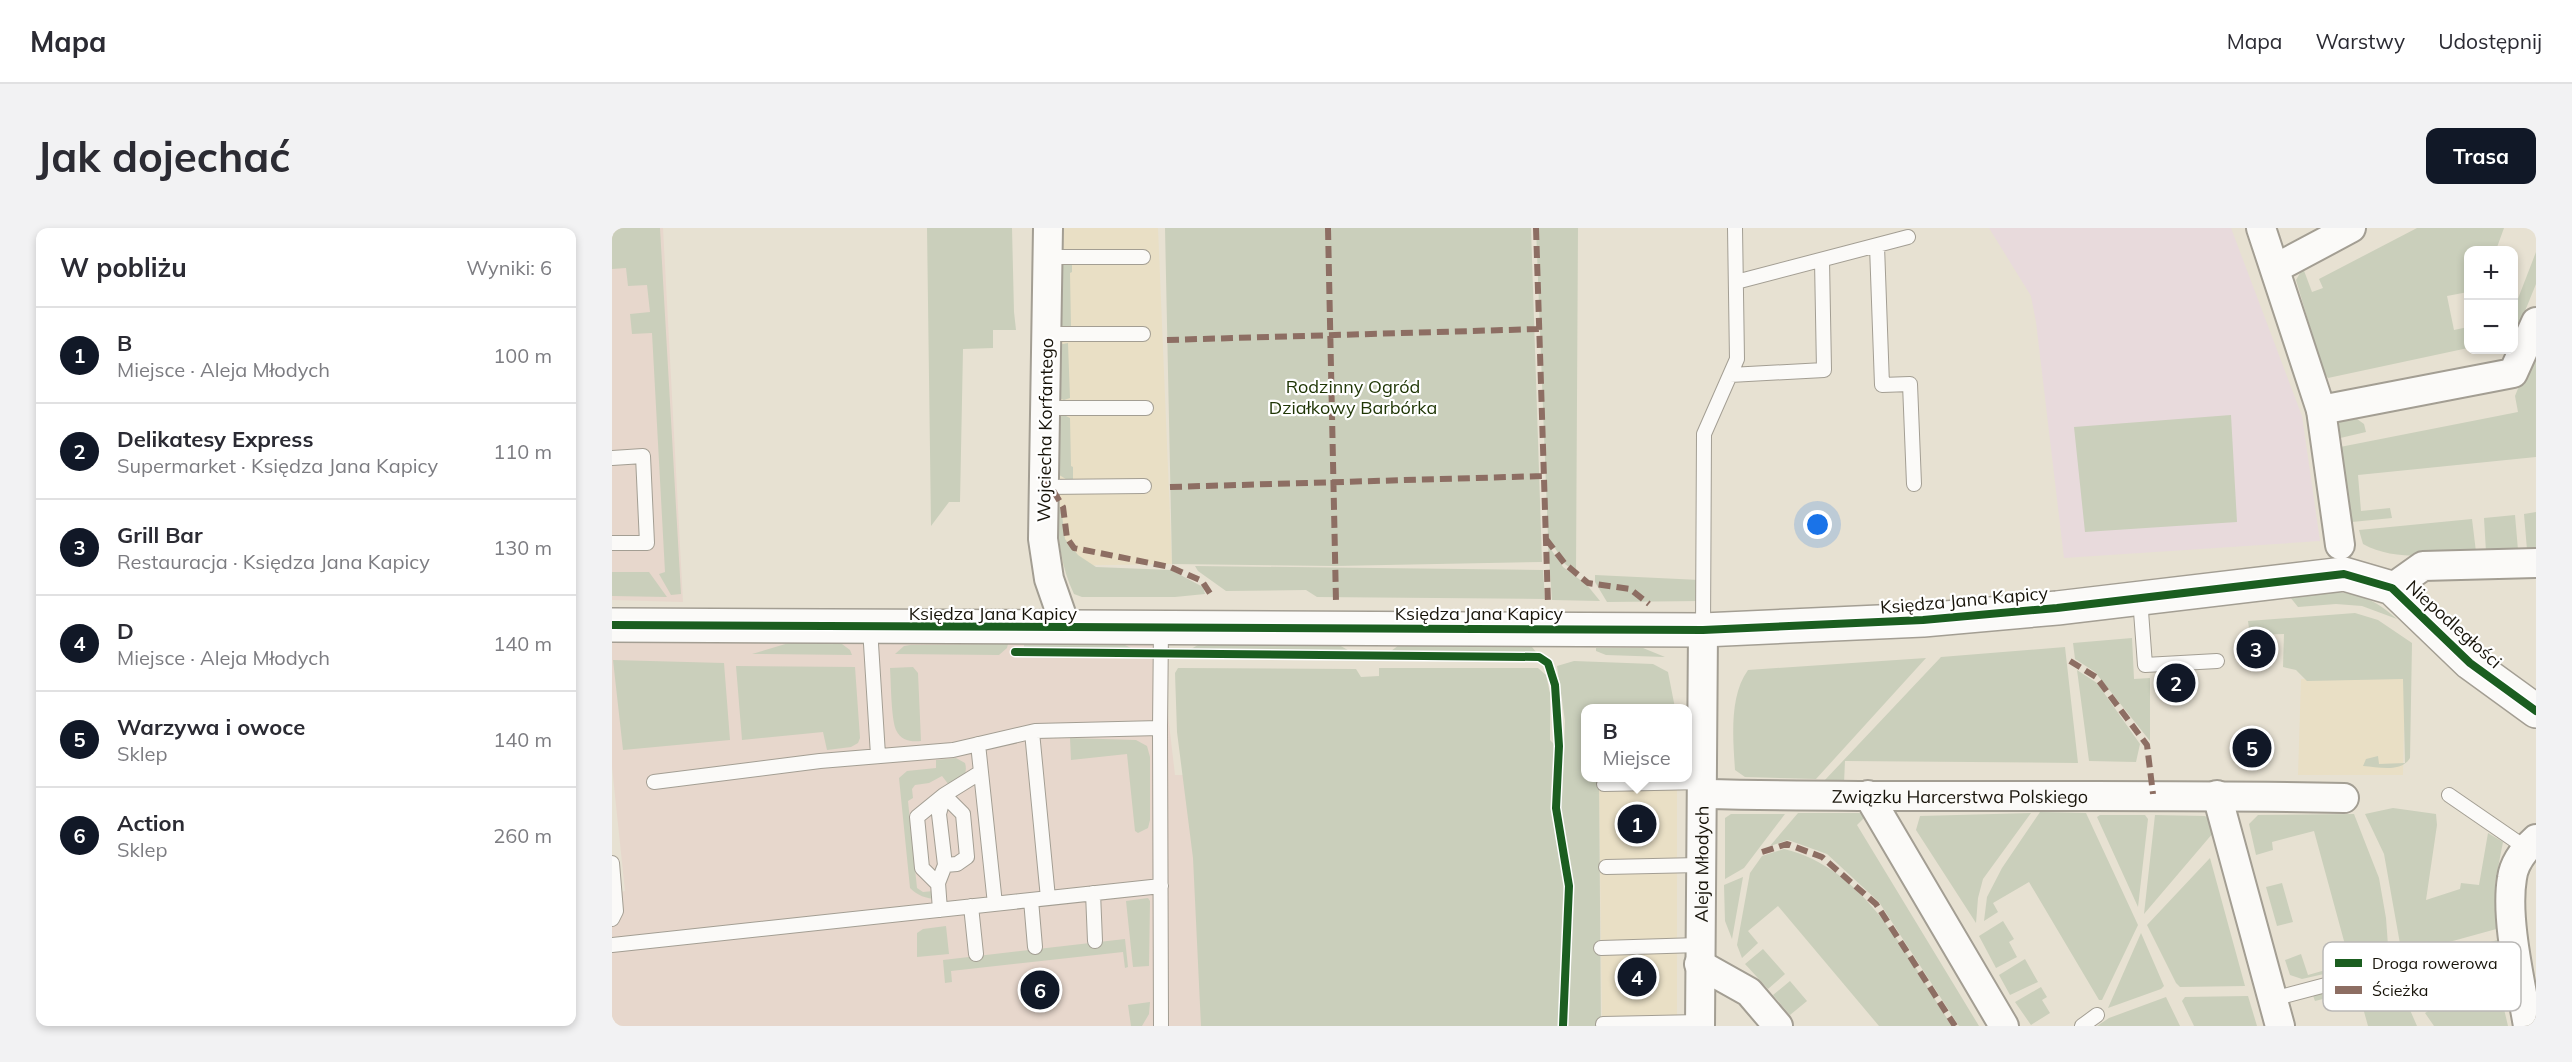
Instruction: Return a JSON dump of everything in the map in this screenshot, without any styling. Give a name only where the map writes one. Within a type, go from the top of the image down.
[{"type":"street","name":"Wojciecha Korfantego","points":[[1048,228],[1043,539],[1049,579],[1066,628]]},
{"type":"street","points":[[2261,228],[2321,410],[2342,559]]},
{"type":"street","points":[[2276,268],[2351,228]]},
{"type":"street","points":[[2321,410],[2513,373],[2536,322]]},
{"type":"street","name":"Księdza Jana Kapicy","points":[[612,625],[1703,630],[1923,620],[2140,598],[2342,559]]},
{"type":"street","name":"Niepodległości","points":[[2342,559],[2392,588],[2470,663],[2536,711]]},
{"type":"street","name":"Niepodległości","points":[[2392,588],[2423,566],[2536,563]]},
{"type":"street","name":"Aleja Młodych","points":[[1700,1024],[1700,865],[1704,788],[1703,630]]},
{"type":"street","name":"Związku Harcerstwa Polskiego","points":[[1704,788],[1868,795],[2217,795],[2344,798]]},
{"type":"street","points":[[1868,795],[2004,1026]]},
{"type":"street","points":[[2217,795],[2277,1013]]},
{"type":"street","points":[[2515,942],[2510,912],[2512,876],[2531,844]]},
{"type":"street","points":[[1699,955],[1749,992],[1778,1026]]},
{"type":"street","points":[[2521,982],[2528,1026]]},
{"type":"lane","points":[[1703,630],[1704,434],[1737,359],[1735,228]]},
{"type":"lane","points":[[1736,282],[1908,237]]},
{"type":"lane","points":[[1877,246],[1882,386],[1910,384],[1914,484]]},
{"type":"lane","points":[[1047,257],[1143,256]]},
{"type":"lane","points":[[1730,375],[1824,370],[1822,260]]},
{"type":"lane","points":[[1046,334],[1143,334]]},
{"type":"lane","points":[[1044,408],[1146,408]]},
{"type":"lane","points":[[612,458],[643,456],[647,543],[612,543]]},
{"type":"lane","points":[[1044,487],[1144,486]]},
{"type":"lane","points":[[2140,598],[2145,665],[2217,661]]},
{"type":"lane","points":[[870,627],[878,755]]},
{"type":"lane","points":[[1161,628],[1161,1026]]},
{"type":"lane","points":[[654,782],[878,755],[953,750],[1032,732],[1160,728]]},
{"type":"lane","points":[[1032,732],[1048,898]]},
{"type":"lane","points":[[978,744],[995,904]]},
{"type":"lane","points":[[938,884],[922,868],[917,817],[944,795],[981,772]]},
{"type":"lane","points":[[1604,784],[1704,788]]},
{"type":"lane","points":[[940,909],[938,884],[945,865],[939,814],[944,795]]},
{"type":"lane","points":[[944,795],[963,814],[967,857],[957,864],[945,865]]},
{"type":"lane","points":[[2449,795],[2531,844]]},
{"type":"lane","points":[[612,863],[616,911],[612,919]]},
{"type":"lane","points":[[1606,867],[1700,865]]},
{"type":"lane","points":[[612,945],[1161,886]]},
{"type":"lane","points":[[1093,893],[1095,941]]},
{"type":"lane","points":[[1031,900],[1035,947]]},
{"type":"lane","points":[[971,906],[976,954]]},
{"type":"lane","points":[[1601,948],[1699,955]]},
{"type":"lane","points":[[2277,1013],[2323,991]]},
{"type":"lane","points":[[2082,1026],[2097,1015]]},
{"type":"lane","points":[[1603,1024],[1700,1024]]},
{"type":"shaded area","points":[[612,228],[663,228],[683,602],[612,600]]},
{"type":"shaded area","points":[[1054,228],[1158,228],[1172,564],[1047,566]]},
{"type":"shaded area","points":[[1989,228],[2231,228],[2302,416],[2320,541],[2064,558],[2031,296]]},
{"type":"shaded area","points":[[1159,638],[1175,775],[1363,775],[1386,1026],[612,1026],[612,894],[625,891],[612,767],[612,641]]},
{"type":"shaded area","points":[[2405,674],[2403,775],[2298,775],[2301,679]]},
{"type":"shaded area","points":[[1599,782],[1677,782],[1677,1026],[1602,1026]]},
{"type":"green space","points":[[612,228],[660,228],[681,594],[671,595],[659,574],[665,572],[652,333],[632,334],[630,314],[650,312],[647,285],[628,286],[626,268],[612,269]]},
{"type":"green space","points":[[927,228],[1012,228],[1016,330],[993,330],[993,348],[963,349],[960,502],[949,502],[931,526]]},
{"type":"green space","name":"Rodzinny Ogród Działkowy Barbórka","points":[[1165,228],[1531,228],[1542,562],[1335,566],[1172,564]]},
{"type":"green space","points":[[1536,228],[1578,228],[1576,572],[1565,564],[1548,537]]},
{"type":"green space","points":[[2417,228],[2504,228],[2497,246],[2464,246],[2464,293],[2447,296],[2454,330],[2464,328],[2464,349],[2328,378],[2323,371],[2296,280],[2303,268],[2312,292],[2323,288],[2319,279]]},
{"type":"green space","points":[[2536,252],[2536,284],[2518,328],[2518,299]]},
{"type":"green space","points":[[1056,262],[1072,263],[1070,273],[1071,326],[1067,330],[1058,330]]},
{"type":"green space","points":[[1068,343],[1070,398],[1064,400],[1056,397],[1058,345]]},
{"type":"green space","points":[[2536,344],[2536,457],[2358,475],[2361,511],[2390,508],[2392,518],[2352,522],[2340,447],[2518,412],[2515,396]]},
{"type":"green space","points":[[1064,415],[1070,418],[1073,479],[1069,481],[1056,473],[1056,417]]},
{"type":"green space","points":[[2231,415],[2237,522],[2085,532],[2074,427]]},
{"type":"green space","points":[[2357,419],[2364,424],[2366,432],[2336,439],[2334,427],[2343,420]]},
{"type":"green space","points":[[1058,502],[1065,539],[1078,555],[1096,567],[1171,570],[1203,587],[1205,594],[1175,597],[1082,597],[1074,594],[1065,572],[1060,549]]},
{"type":"green space","points":[[2536,512],[2536,549],[2527,550],[2524,514]]},
{"type":"green space","points":[[2515,515],[2518,550],[2486,552],[2484,518]]},
{"type":"green space","points":[[2472,519],[2476,552],[2448,555],[2403,555],[2376,550],[2363,544],[2359,530]]},
{"type":"green space","points":[[1548,545],[1563,567],[1587,585],[1600,601],[1552,600]]},
{"type":"green space","points":[[1195,566],[1543,570],[1545,599],[1317,597],[1306,590],[1226,591],[1198,571]]},
{"type":"green space","points":[[612,572],[649,572],[667,597],[612,596]]},
{"type":"green space","points":[[1595,575],[1700,580],[1701,601],[1607,602],[1595,582]]},
{"type":"green space","points":[[2337,592],[2369,600],[2397,619],[2362,606],[2336,604],[2298,607],[2290,597]]},
{"type":"green space","points":[[2355,613],[2378,620],[2412,643],[2410,758],[2406,763],[2401,766],[2383,768],[2363,766],[2366,759],[2378,756],[2379,764],[2405,763],[2403,679],[2307,681],[2296,670],[2283,667],[2284,634],[2250,635],[2248,621]]},
{"type":"green space","points":[[2132,638],[2134,679],[2150,678],[2150,741],[2095,672],[2075,659],[2073,643]]},
{"type":"green space","points":[[838,641],[850,650],[852,655],[752,654],[792,642]]},
{"type":"green space","points":[[1008,644],[999,655],[895,654],[904,646],[910,645]]},
{"type":"green space","points":[[1024,645],[1125,645],[1139,652],[1024,650]]},
{"type":"green space","points":[[1198,645],[1339,645],[1353,653],[1184,653]]},
{"type":"green space","points":[[1399,645],[1527,646],[1532,647],[1536,652],[1387,654]]},
{"type":"green space","points":[[2065,647],[2078,763],[1845,761],[1844,783],[1824,781],[1941,657]]},
{"type":"green space","points":[[1596,648],[1643,648],[1665,657],[1606,655],[1596,651]]},
{"type":"green space","points":[[1926,658],[1816,779],[1745,777],[1735,770],[1733,732],[1735,705],[1742,680],[1748,670]]},
{"type":"green space","points":[[613,660],[724,663],[730,740],[623,750]]},
{"type":"green space","points":[[1574,661],[1653,664],[1668,672],[1674,704],[1581,704],[1581,782],[1599,782],[1601,1026],[1201,1026],[1193,858],[1177,732],[1175,673],[1178,668],[1356,669],[1361,677],[1379,676],[1379,668],[1538,668],[1546,675],[1550,693],[1550,740],[1564,754],[1565,721],[1557,666]]},
{"type":"green space","points":[[736,666],[855,667],[860,738],[858,743],[851,747],[827,750],[823,732],[742,740]]},
{"type":"green space","points":[[913,667],[918,673],[921,741],[903,739],[896,730],[892,709],[890,668]]},
{"type":"green space","points":[[2077,670],[2097,683],[2140,744],[2136,762],[2089,761]]},
{"type":"green space","points":[[1070,738],[1136,740],[1147,746],[1150,757],[1148,828],[1138,833],[1135,831],[1127,754],[1071,760]]},
{"type":"green space","points":[[956,758],[965,763],[966,772],[962,777],[949,785],[942,776],[929,783],[915,785],[912,789],[913,798],[908,801],[917,888],[923,892],[934,891],[937,899],[929,898],[919,895],[910,888],[899,778],[907,771],[936,768],[936,760]]},
{"type":"green space","points":[[2393,808],[2436,814],[2437,825],[2426,900],[2460,889],[2461,883],[2479,885],[2488,833],[2503,842],[2495,883],[2500,928],[2449,942],[2400,942],[2384,854],[2365,814]]},
{"type":"green space","points":[[2040,812],[2086,813],[2138,925],[2102,1000],[2099,1000],[2029,882],[1993,903],[1998,912],[1984,921],[1987,897],[2002,868]]},
{"type":"green space","points":[[1798,813],[1869,813],[1857,825],[1979,1026],[1959,1026],[1879,902],[1827,854],[1788,840],[1770,846]]},
{"type":"green space","points":[[2031,813],[1983,879],[1978,898],[1976,923],[1916,830],[1920,816]]},
{"type":"green space","points":[[1731,814],[1785,814],[1744,868],[1725,879],[1725,818]]},
{"type":"green space","points":[[2354,814],[2379,878],[2388,942],[2344,942],[2314,831],[2272,842],[2273,850],[2256,855],[2249,824],[2258,815]]},
{"type":"green space","points":[[2100,815],[2145,815],[2148,819],[2138,907],[2097,817]]},
{"type":"green space","points":[[2155,815],[2205,816],[2212,821],[2213,833],[2144,914]]},
{"type":"green space","points":[[1784,849],[1814,860],[1840,876],[1863,896],[1902,946],[1952,1026],[1879,1026],[1778,906],[1748,931],[1758,943],[1742,958],[1737,945],[1750,873],[1762,856]]},
{"type":"green space","points":[[2210,858],[2245,986],[2180,987],[2147,925]]},
{"type":"green space","points":[[1743,877],[1732,939],[1725,921],[1724,885]]},
{"type":"green space","points":[[2282,883],[2293,922],[2277,926],[2266,887]]},
{"type":"green space","points":[[1148,898],[1150,901],[1149,966],[1133,967],[1126,901]]},
{"type":"green space","points":[[2003,921],[2014,939],[2009,942],[2017,957],[1996,968],[1979,936]]},
{"type":"green space","points":[[946,926],[949,954],[917,957],[917,933],[923,929]]},
{"type":"green space","points":[[2141,933],[2164,986],[2108,1008]]},
{"type":"green space","points":[[2505,938],[2504,942],[2490,942]]},
{"type":"green space","points":[[1125,939],[1128,967],[1125,968],[1123,952],[951,971],[952,982],[945,983],[943,960]]},
{"type":"green space","points":[[1763,949],[1785,974],[1768,989],[1745,964]]},
{"type":"green space","points":[[2301,954],[2308,975],[2323,971],[2323,974],[2302,979],[2290,975],[2285,960]]},
{"type":"green space","points":[[2025,959],[2038,982],[2010,995],[1999,975]]},
{"type":"green space","points":[[1790,981],[1807,1001],[1790,1015],[1773,995]]},
{"type":"green space","points":[[2041,987],[2047,997],[2042,1000],[2050,1013],[2031,1025],[2015,1002]]},
{"type":"green space","points":[[2323,990],[2323,999],[2315,1001],[2312,993]]},
{"type":"green space","points":[[2248,996],[2257,1026],[2194,1026],[2182,1001],[2185,997]]},
{"type":"green space","points":[[2166,997],[2180,1026],[2097,1026],[2109,1018]]},
{"type":"green space","points":[[1150,1002],[1149,1014],[1142,1026],[1131,1026],[1128,1005]]},
{"type":"green space","points":[[2364,1011],[2410,1011],[2417,1026],[2368,1026]]},
{"type":"green space","points":[[2428,1011],[2505,1011],[2508,1026],[2434,1026],[2425,1013]]},
{"type":"marked path","points":[[1328,228],[1336,602]]},
{"type":"marked path","points":[[1536,228],[1548,604]]},
{"type":"marked path","points":[[1167,340],[1539,329]]},
{"type":"marked path","points":[[1044,475],[1063,507],[1067,538],[1074,548],[1170,567],[1202,581],[1211,595]]},
{"type":"marked path","points":[[1170,487],[1544,476]]},
{"type":"marked path","points":[[1546,539],[1565,564],[1588,583],[1630,589],[1649,604]]},
{"type":"marked path","points":[[2070,661],[2096,677],[2147,745],[2153,794]]},
{"type":"marked path","points":[[1762,852],[1787,844],[1822,857],[1876,904],[1955,1026]]},
{"type":"cycle path","points":[[612,625],[1703,630],[1923,620],[2057,608],[2344,574],[2392,588],[2470,663],[2536,711]]},
{"type":"cycle path","points":[[1015,652],[1539,657],[1548,663],[1555,685],[1559,746],[1556,808],[1569,886],[1563,1026]]},
{"type":"place","name":"Grill Bar","points":[[2256,649]]},
{"type":"place","name":"Delikatesy Express","points":[[2176,683]]},
{"type":"place","name":"Warzywa i owoce","points":[[2252,748]]},
{"type":"place","name":"B","points":[[1637,824]]},
{"type":"place","name":"D","points":[[1637,977]]},
{"type":"place","name":"Action","points":[[1040,990]]}]
